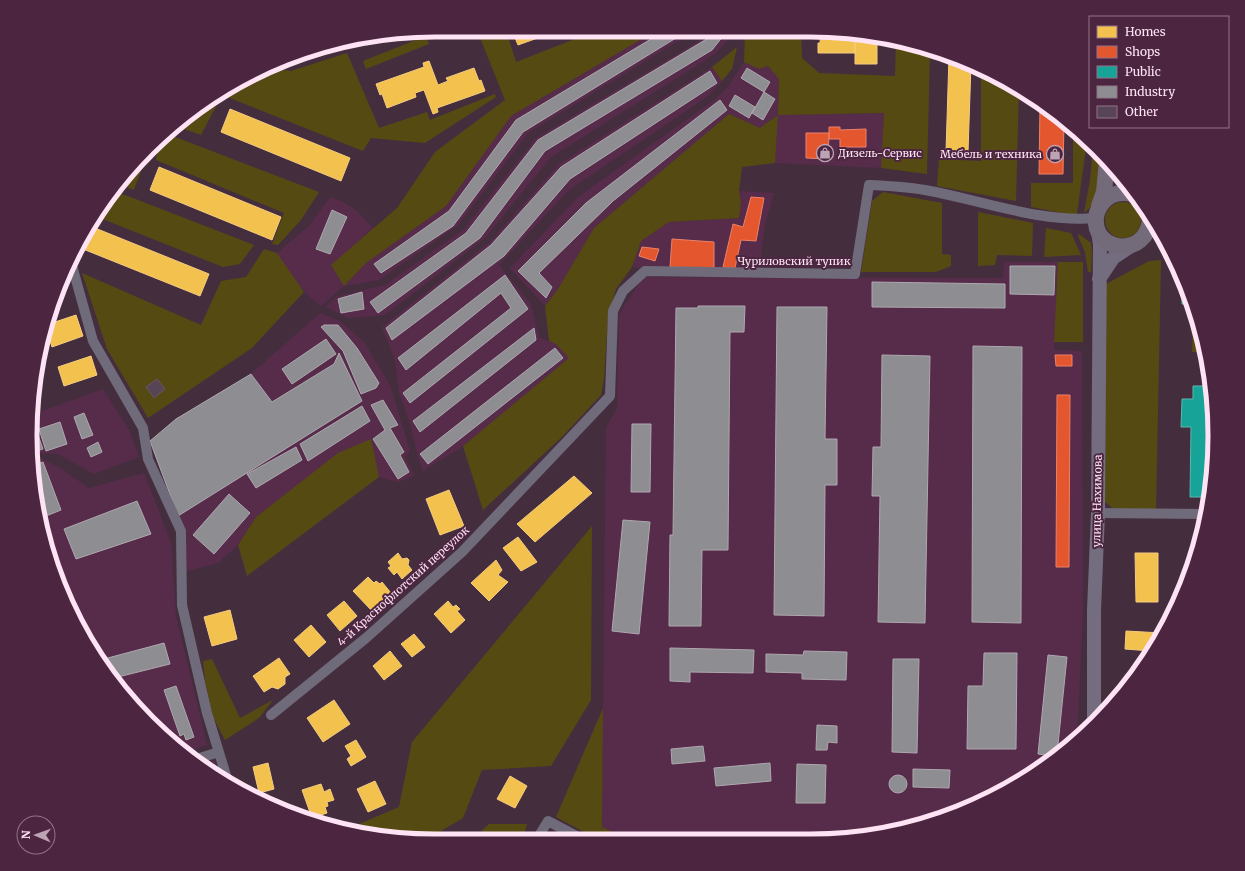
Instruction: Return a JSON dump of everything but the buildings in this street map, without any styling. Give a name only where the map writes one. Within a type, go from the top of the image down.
[{"type":"main road","points":[[1106,170],[1105,186],[1098,219],[1108,242],[1118,246],[1134,244],[1153,233]]},
{"type":"main road","points":[[1098,219],[1103,202],[1110,196],[1120,193],[1126,193]]},
{"type":"main road","points":[[1134,244],[1145,236],[1149,227]]},
{"type":"street","name":"Чуриловский тупик","points":[[610,396],[613,311],[624,291],[645,271],[855,274],[869,185],[929,190],[1057,218],[1079,220],[1098,219]]},
{"type":"street","name":"улица Нахимова","points":[[1094,714],[1094,610],[1098,513],[1100,244],[1098,219]]},
{"type":"street","points":[[1099,280],[1113,258],[1134,244]]},
{"type":"street","points":[[73,270],[93,340],[143,428],[148,459],[181,531],[182,605],[207,713],[226,774]]},
{"type":"street","name":"4-й Краснофлотский переулок","points":[[271,715],[366,638],[462,552],[610,396]]},
{"type":"street","points":[[1098,513],[1200,514]]},
{"type":"street","points":[[201,758],[219,752]]},
{"type":"street","points":[[541,834],[548,821],[573,834]]},
{"type":"shaded area","points":[[427,37],[429,44],[366,69],[363,61],[422,38]]},
{"type":"shaded area","points":[[480,37],[508,37],[516,62],[580,37],[645,37],[511,116],[446,206],[366,263],[344,286],[331,265],[397,208],[435,152],[505,100]]},
{"type":"shaded area","points":[[645,37],[685,37],[528,133],[458,225],[379,280],[344,286],[366,263],[446,206],[511,116]]},
{"type":"shaded area","points":[[731,37],[715,54],[551,157],[485,238],[385,315],[348,318],[326,307],[335,297],[385,285],[463,230],[536,138],[704,38]]},
{"type":"shaded area","points":[[745,37],[801,37],[802,58],[819,73],[895,76],[896,47],[930,56],[927,174],[881,168],[884,113],[778,115],[779,79],[768,66],[759,69],[744,62]]},
{"type":"shaded area","points":[[737,47],[732,69],[722,81],[712,67]]},
{"type":"shaded area","points":[[347,53],[379,128],[427,112],[430,120],[495,94],[496,97],[425,143],[371,138],[363,151],[226,97],[278,69],[291,71]]},
{"type":"shaded area","points":[[744,62],[759,69],[768,66],[779,79],[778,115],[760,128],[729,114],[594,228],[558,289],[545,306],[510,268],[578,197],[713,101],[728,87]]},
{"type":"shaded area","points":[[712,67],[722,81],[708,96],[569,190],[499,265],[530,303],[540,338],[556,344],[570,358],[463,446],[423,471],[410,423],[399,393],[395,360],[382,327],[490,242],[559,164]]},
{"type":"shaded area","points":[[981,76],[1019,96],[1016,201],[937,186],[939,159],[981,161]]},
{"type":"shaded area","points":[[219,101],[201,135],[182,128]]},
{"type":"shaded area","points":[[884,113],[881,168],[775,163],[778,115]]},
{"type":"shaded area","points":[[729,114],[760,128],[778,115],[775,163],[742,167],[739,191],[741,202],[739,218],[669,222],[641,241],[632,267],[616,289],[608,317],[604,378],[601,395],[563,436],[483,510],[463,446],[569,358],[556,344],[549,341],[545,306],[558,289],[594,228]]},
{"type":"shaded area","points":[[173,136],[319,192],[301,220],[278,245],[272,244],[284,213],[156,160],[158,151]]},
{"type":"shaded area","points":[[1073,137],[1086,149],[1077,214],[1067,214],[1031,207],[1031,183],[1073,183]]},
{"type":"shaded area","points":[[1092,155],[1102,166],[1093,205],[1084,213],[1090,180]]},
{"type":"shaded area","points":[[143,166],[134,190],[125,186]]},
{"type":"shaded area","points":[[739,191],[774,193],[765,225],[759,271],[632,267],[641,241],[668,222],[739,218],[741,202]]},
{"type":"shaded area","points":[[883,192],[942,203],[942,254],[951,255],[951,266],[936,272],[861,272],[872,201]]},
{"type":"shaded area","points":[[119,193],[254,245],[240,264],[223,267],[101,218]]},
{"type":"shaded area","points":[[330,197],[343,202],[357,211],[373,228],[359,240],[344,286],[321,306],[304,292],[277,253],[310,225]]},
{"type":"shaded area","points":[[1126,202],[1136,207],[1140,213],[1140,227],[1136,233],[1130,237],[1120,238],[1110,233],[1106,227],[1105,217],[1110,207],[1116,203]]},
{"type":"shaded area","points":[[978,212],[1033,223],[1032,256],[997,255],[995,265],[978,266]]},
{"type":"shaded area","points":[[1046,228],[1071,233],[1081,255],[1044,257]]},
{"type":"shaded area","points":[[1079,234],[1091,243],[1091,272],[1088,272],[1085,252],[1078,236]]},
{"type":"shaded area","points":[[264,249],[277,253],[304,292],[252,348],[148,418],[107,349],[82,273],[201,325],[221,281],[246,277]]},
{"type":"shaded area","points":[[1161,260],[1156,510],[1115,510],[1105,502],[1106,284],[1149,261]]},
{"type":"shaded area","points":[[1004,262],[1058,262],[1054,350],[1082,351],[1083,614],[1077,730],[1052,752],[1031,767],[986,793],[938,813],[887,826],[862,831],[810,834],[617,834],[602,827],[606,427],[617,409],[619,314],[643,277],[1003,278]]},
{"type":"shaded area","points":[[1058,262],[1083,262],[1083,342],[1054,342]]},
{"type":"shaded area","points":[[320,313],[340,321],[364,342],[390,385],[410,451],[405,457],[414,476],[398,482],[379,477],[370,439],[256,517],[238,545],[218,563],[184,572],[187,535],[178,516],[362,401],[339,354],[334,364],[272,402],[251,374]]},
{"type":"shaded area","points":[[1193,328],[1199,352],[1192,352]]},
{"type":"shaded area","points":[[103,389],[129,430],[139,457],[94,474],[58,454],[42,453],[38,455],[38,413]]},
{"type":"shaded area","points":[[371,439],[379,477],[247,576],[238,545],[256,517],[338,453]]},
{"type":"shaded area","points":[[43,459],[60,468],[89,488],[144,473],[171,543],[176,616],[207,745],[191,750],[173,735],[136,698],[119,678],[90,635],[67,588],[58,564],[40,488],[38,461]]},
{"type":"shaded area","points":[[592,526],[591,700],[551,766],[482,770],[463,818],[436,834],[383,831],[360,826],[359,824],[399,807],[412,742]]},
{"type":"shaded area","points":[[212,659],[240,718],[273,700],[259,718],[225,740],[213,717],[205,681],[203,661]]},
{"type":"shaded area","points":[[603,708],[602,827],[617,834],[588,834],[556,817]]},
{"type":"shaded area","points":[[215,760],[218,769],[214,767],[208,763]]},
{"type":"shaded area","points":[[489,824],[527,824],[524,834],[484,834],[482,830]]},
{"type":"shaded area","points":[[554,831],[560,834],[553,834]]},
{"type":"place","name":"Дизель-Сервис","points":[[825,153]]},
{"type":"place","name":"Мебель и техника","points":[[1055,154]]}]
